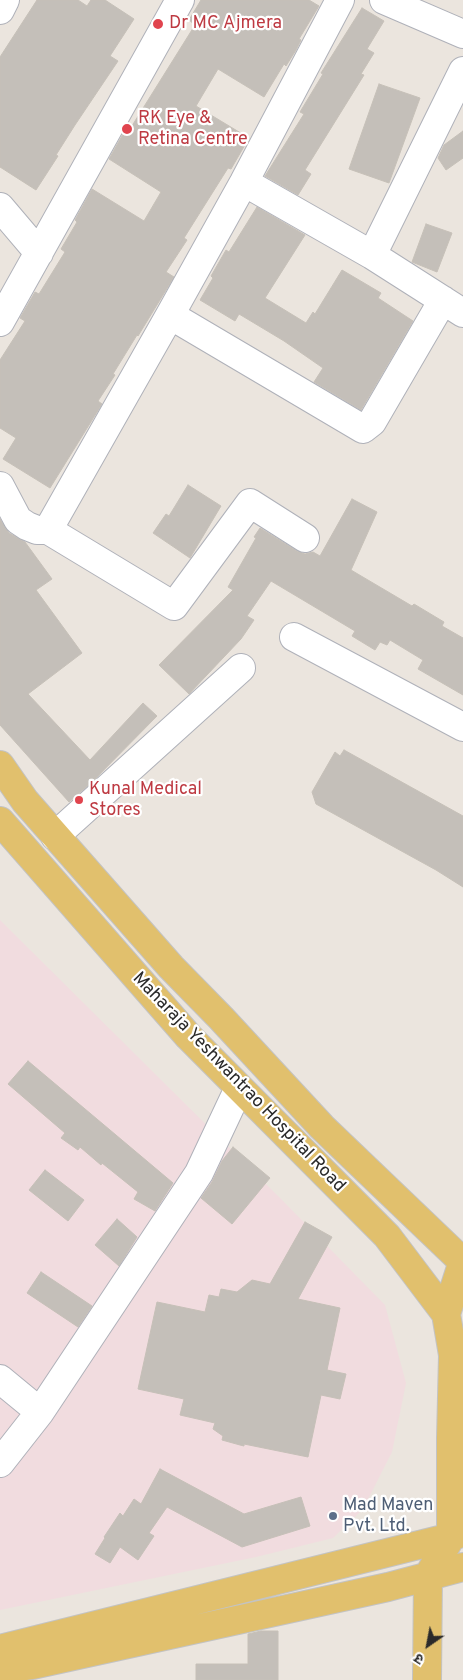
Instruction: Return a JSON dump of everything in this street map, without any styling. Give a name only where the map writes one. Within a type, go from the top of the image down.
[{"type":"main road","name":"Maharaja Yeshwantrao Hospital Road","points":[[0,765],[25,801],[171,967],[322,1127],[463,1262]]},
{"type":"main road","name":"Maharaja Yeshwantrao Hospital Road","points":[[0,821],[190,1037],[387,1236],[446,1314],[453,1355],[457,1430],[457,1534]]},
{"type":"main road","points":[[446,1314],[463,1262]]},
{"type":"main road","points":[[426,1680],[428,1576],[457,1534]]},
{"type":"main road","points":[[0,1649],[457,1534]]},
{"type":"main road","points":[[0,1670],[33,1672],[463,1568]]},
{"type":"street","points":[[0,10],[5,0]]},
{"type":"street","points":[[48,530],[244,182],[340,0]]},
{"type":"street","points":[[384,0],[463,34]]},
{"type":"street","points":[[0,322],[39,253],[172,2]]},
{"type":"street","points":[[372,255],[463,71]]},
{"type":"street","points":[[170,315],[364,429],[372,422],[453,307],[372,255],[244,182]]},
{"type":"street","points":[[0,207],[39,253]]},
{"type":"street","points":[[0,486],[18,520],[37,530],[48,530],[174,606],[250,503],[305,538]]},
{"type":"street","points":[[294,637],[463,727]]},
{"type":"street","points":[[55,836],[241,668]]},
{"type":"street","points":[[0,1463],[40,1412],[199,1173],[239,1088]]},
{"type":"street","points":[[0,1378],[40,1412]]},
{"type":"shaded area","points":[[0,920],[385,1305],[406,1383],[392,1452],[363,1509],[333,1538],[256,1557],[0,1610]]},
{"type":"building","points":[[37,0],[78,0],[87,6],[91,0],[105,0],[134,19],[110,56],[118,61],[75,125],[36,190],[0,167],[0,57]]},
{"type":"building","points":[[201,0],[309,0],[319,6],[299,39],[301,40],[296,50],[286,66],[284,64],[264,97],[218,69],[196,106],[249,138],[231,169],[228,168],[184,238],[187,240],[166,272],[174,277],[113,374],[115,375],[98,401],[102,404],[50,488],[3,459],[16,438],[0,428],[0,360],[25,321],[20,318],[35,292],[39,294],[65,252],[61,249],[77,222],[75,220],[92,189],[144,221],[161,192],[109,159],[127,127],[130,129],[195,25],[189,20]]},
{"type":"building","points":[[362,8],[384,21],[367,49],[374,53],[361,74],[364,75],[305,170],[311,174],[298,195],[265,176],[304,114],[300,112],[323,74],[321,73]]},
{"type":"building","points":[[379,84],[420,98],[389,183],[349,169]]},
{"type":"building","points":[[463,131],[463,158],[446,170],[438,158],[444,145]]},
{"type":"building","points":[[257,207],[305,235],[265,298],[306,323],[313,312],[315,314],[342,270],[381,293],[378,298],[413,321],[361,410],[314,382],[323,368],[284,341],[239,314],[235,321],[200,300],[226,250],[229,252]]},
{"type":"building","points":[[426,224],[452,233],[437,272],[412,262]]},
{"type":"building","points":[[188,485],[221,506],[190,558],[153,533],[166,514],[169,516]]},
{"type":"building","points":[[352,499],[377,512],[351,570],[412,606],[414,604],[444,622],[442,626],[463,638],[463,695],[418,669],[423,660],[390,640],[387,645],[380,642],[375,650],[352,636],[355,631],[271,581],[247,616],[254,620],[241,639],[189,694],[159,665],[233,590],[228,587],[260,528],[297,551],[305,554],[313,552],[320,556]]},
{"type":"building","points":[[0,519],[9,533],[25,542],[52,579],[36,590],[82,653],[28,694],[90,760],[143,703],[157,716],[92,782],[69,802],[0,725]]},
{"type":"building","points":[[344,750],[463,816],[463,887],[436,870],[316,804],[312,792],[335,752],[340,756]]},
{"type":"building","points":[[28,1061],[173,1183],[155,1211],[134,1199],[138,1192],[102,1163],[101,1165],[80,1147],[78,1150],[61,1138],[65,1133],[8,1084]]},
{"type":"building","points":[[233,1147],[270,1178],[232,1224],[201,1198],[212,1182],[222,1161]]},
{"type":"building","points":[[45,1170],[84,1200],[68,1221],[29,1190]]},
{"type":"building","points":[[117,1219],[137,1237],[119,1266],[95,1245]]},
{"type":"building","points":[[305,1222],[332,1237],[298,1299],[340,1308],[327,1370],[346,1374],[340,1399],[321,1395],[308,1457],[244,1444],[244,1446],[222,1440],[223,1436],[213,1429],[215,1423],[180,1415],[184,1399],[138,1389],[157,1302],[205,1312],[209,1295],[219,1297],[221,1289],[237,1292],[252,1280],[270,1284]]},
{"type":"building","points":[[41,1272],[92,1306],[78,1327],[27,1293]]},
{"type":"building","points":[[160,1469],[244,1514],[301,1497],[310,1526],[242,1547],[167,1507],[149,1533],[154,1536],[138,1560],[120,1547],[110,1563],[95,1554],[120,1513],[123,1516],[134,1499],[141,1504]]},
{"type":"building","points":[[261,1631],[278,1631],[278,1680],[196,1680],[196,1664],[248,1664],[248,1634]]},
{"type":"place","name":"Dr MC Ajmera","points":[[158,24]]},
{"type":"place","name":"RK Eye & Retina Centre","points":[[127,129]]},
{"type":"place","name":"Kunal Medical Stores","points":[[79,800]]},
{"type":"place","name":"Mad Maven Pvt. Ltd.","points":[[333,1516]]}]
